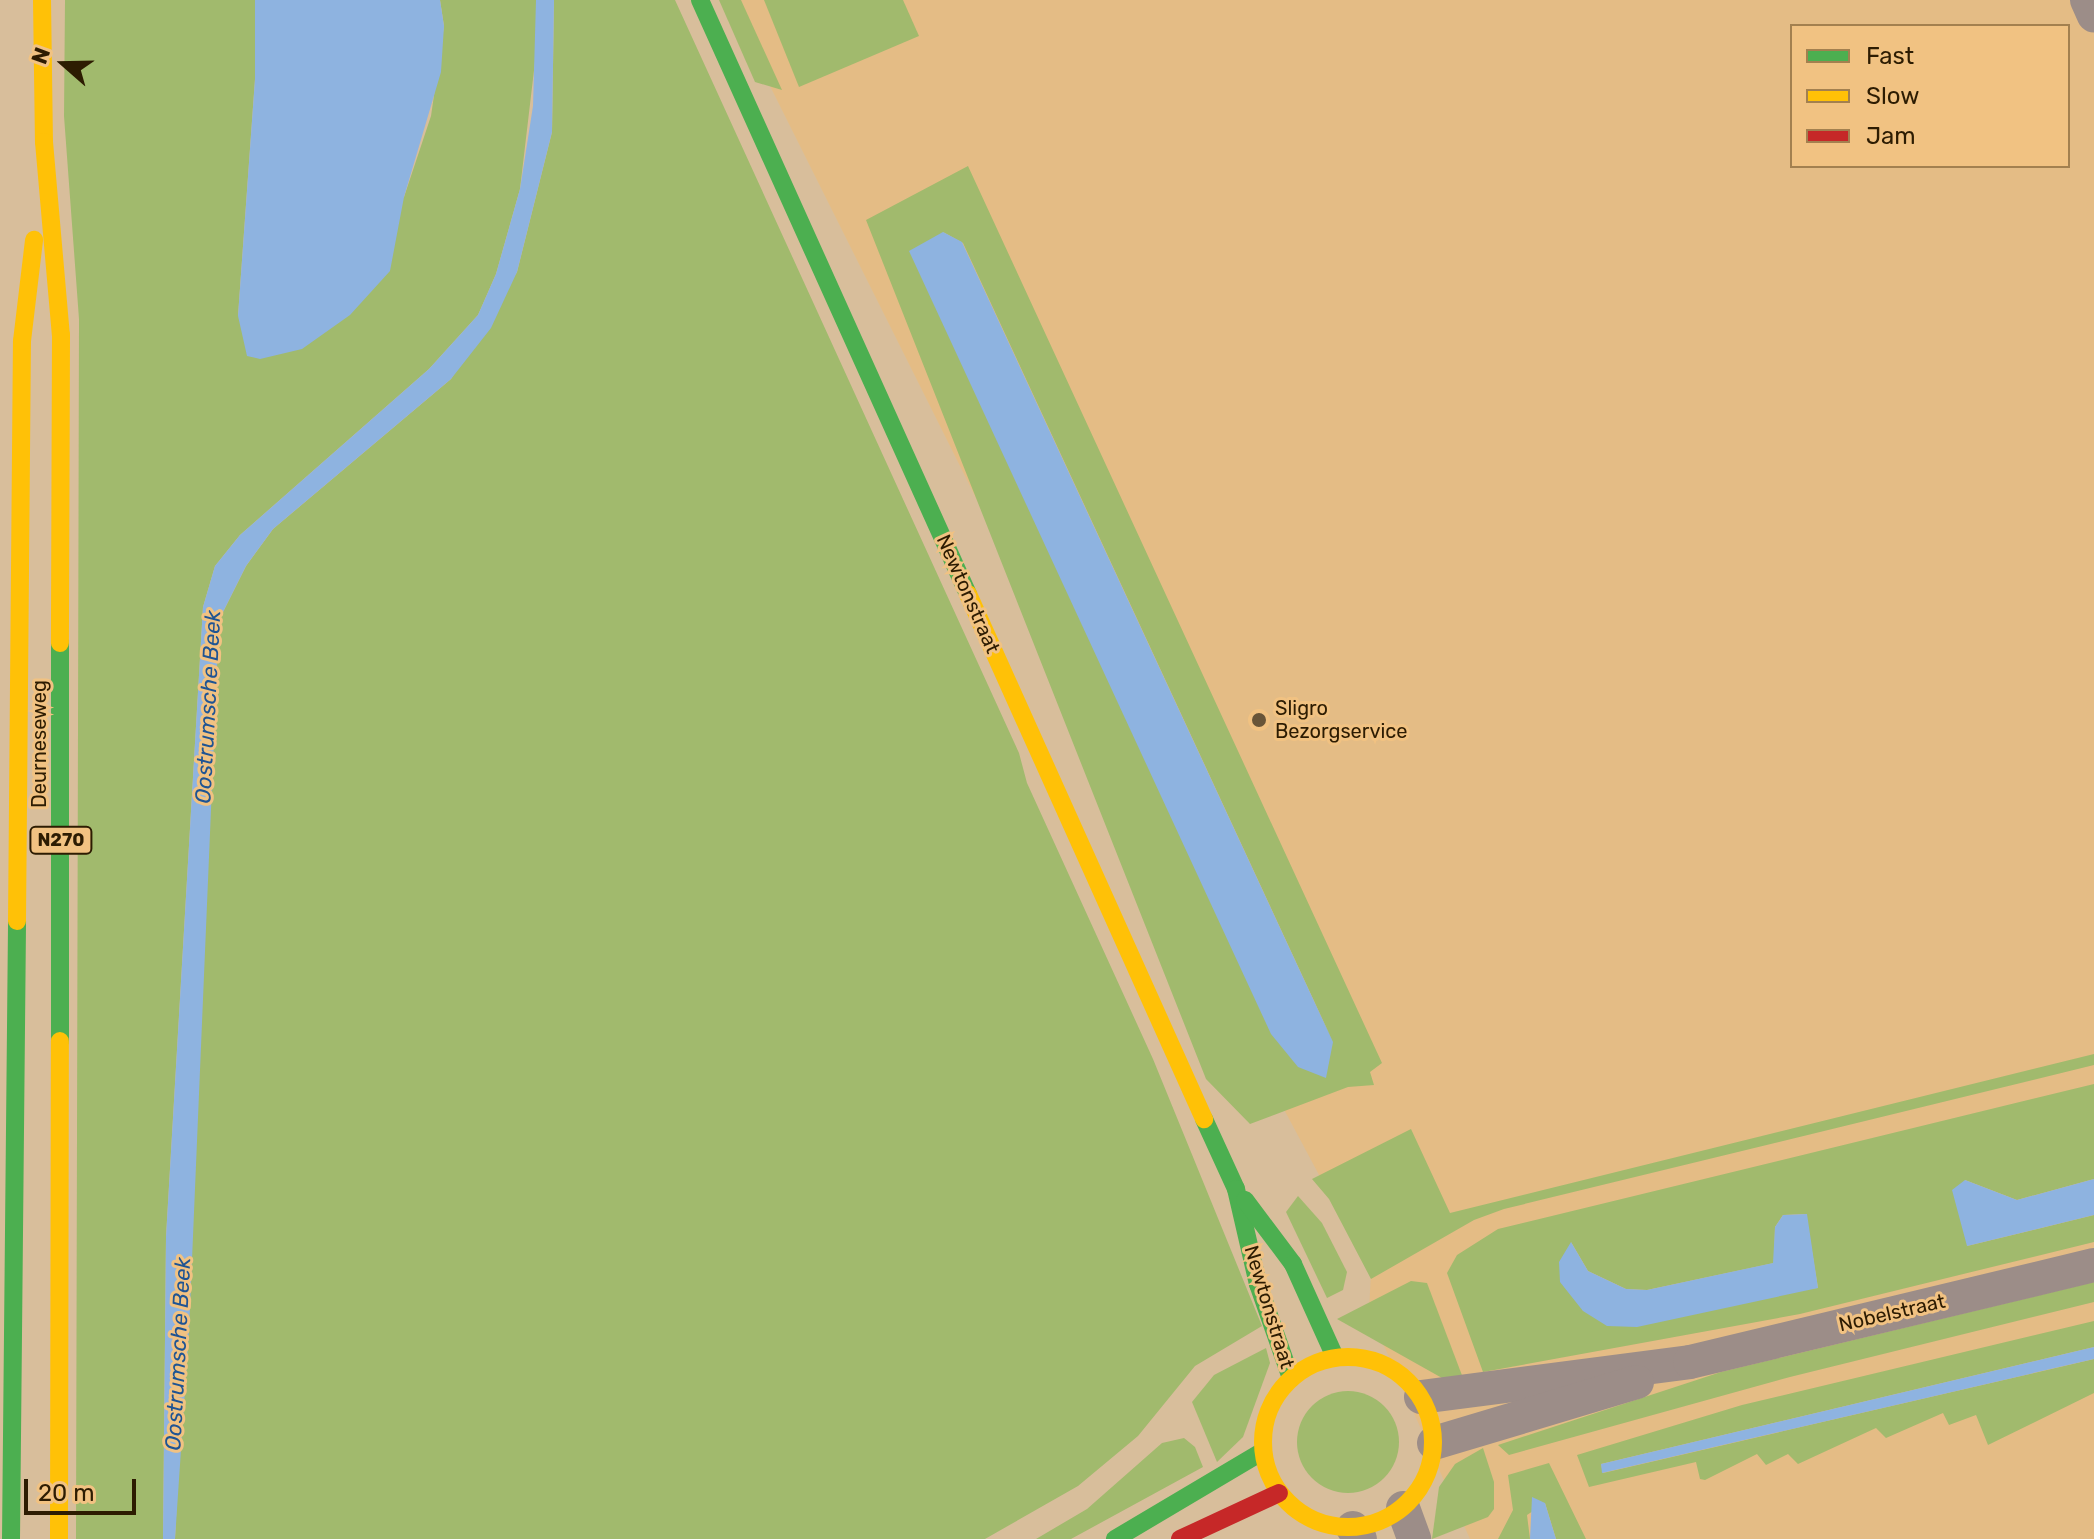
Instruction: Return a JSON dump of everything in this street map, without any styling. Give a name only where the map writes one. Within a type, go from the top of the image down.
[{"type":"main road","name":"Deurneseweg","points":[[42,0],[44,142],[61,335],[59,1539]]},
{"type":"main road","name":"Newtonstraat","points":[[700,0],[1236,1189],[1258,1284],[1291,1378]]},
{"type":"main road","name":"Deurneseweg","points":[[11,1539],[22,341],[44,142]]},
{"type":"main road","name":"Newtonstraat","points":[[1236,1189],[1293,1264],[1335,1357]]},
{"type":"main road","points":[[1335,1357],[1390,1367],[1421,1397],[1434,1443],[1426,1479],[1409,1523],[1380,1522],[1357,1534],[1311,1520],[1279,1493],[1263,1451],[1268,1411],[1291,1378],[1335,1357]]},
{"type":"main road","points":[[1115,1539],[1263,1451]]},
{"type":"main road","points":[[1180,1539],[1279,1493]]},
{"type":"street","points":[[2087,0],[2094,16]]},
{"type":"street","name":"Nobelstraat","points":[[1421,1397],[1690,1362],[2094,1265]]},
{"type":"street","name":"Nobelstraat","points":[[1434,1443],[1592,1399],[1690,1362]]},
{"type":"shaded area","points":[[727,0],[2094,0],[2094,1539],[1470,1539],[1369,1312],[1371,1272],[1250,1046]]},
{"type":"green space","points":[[65,0],[255,0],[255,79],[238,316],[404,197],[431,116],[444,26],[440,0],[536,0],[539,28],[520,189],[496,274],[478,315],[429,369],[240,535],[215,566],[203,607],[166,1237],[163,1539],[76,1539],[79,319],[64,116]]},
{"type":"green space","points":[[554,0],[675,0],[1019,753],[1027,783],[1153,1059],[1262,1326],[1195,1366],[1138,1436],[1078,1486],[985,1539],[175,1539],[219,620],[246,566],[273,529],[451,379],[517,272],[552,132]]},
{"type":"green space","points":[[719,0],[741,0],[782,90],[755,82]]},
{"type":"green space","points":[[764,0],[903,0],[919,36],[799,87]]},
{"type":"green space","points":[[968,166],[1382,1063],[1370,1072],[1374,1085],[1348,1087],[1250,1124],[1206,1079],[866,220]],"holes":[[[943,232],[963,243],[1333,1042]]]},
{"type":"green space","points":[[2094,1054],[2094,1065],[1504,1209],[1474,1220],[1371,1279],[1329,1199],[1312,1179],[1411,1129],[1450,1213]]},
{"type":"green space","points":[[2094,1084],[2094,1179],[2017,1200],[1965,1180],[1967,1246],[2094,1215],[2094,1242],[1800,1314],[1483,1372],[1447,1273],[1457,1255],[1498,1229]],"holes":[[[1806,1214],[1818,1288],[1583,1311],[1571,1242],[1588,1271],[1626,1289],[1647,1290],[1774,1263],[1775,1227],[1783,1215]]]},
{"type":"green space","points":[[1298,1196],[1322,1223],[1347,1272],[1343,1290],[1327,1298],[1286,1212]]},
{"type":"green space","points":[[1411,1281],[1427,1283],[1463,1378],[1442,1378],[1337,1319]]},
{"type":"green space","points":[[2094,1282],[2094,1302],[1790,1377],[1509,1455],[1498,1445],[1721,1372]]},
{"type":"green space","points":[[2094,1321],[2094,1347],[1601,1464],[1603,1473],[2094,1359],[2094,1393],[1988,1445],[1976,1415],[1949,1425],[1943,1413],[1886,1438],[1876,1428],[1798,1464],[1788,1454],[1766,1465],[1757,1454],[1705,1480],[1700,1479],[1696,1462],[1589,1487],[1577,1455],[1742,1405]]},
{"type":"green space","points":[[1266,1348],[1270,1363],[1243,1437],[1217,1462],[1192,1402],[1214,1375]]},
{"type":"green space","points":[[1348,1391],[1368,1394],[1391,1413],[1396,1422],[1399,1442],[1396,1462],[1377,1485],[1368,1490],[1348,1493],[1328,1490],[1305,1471],[1300,1462],[1297,1442],[1300,1422],[1319,1399],[1328,1394]]},
{"type":"green space","points":[[1184,1438],[1195,1447],[1203,1467],[1071,1539],[1036,1539],[1087,1509],[1162,1443]]},
{"type":"green space","points":[[1483,1448],[1494,1482],[1494,1509],[1488,1517],[1432,1539],[1439,1487],[1455,1464]]},
{"type":"green space","points":[[1549,1463],[1586,1539],[1556,1539],[1545,1503],[1527,1515],[1530,1539],[1498,1539],[1513,1510],[1508,1475]]},
{"type":"water","points":[[255,0],[440,0],[444,26],[441,72],[404,197],[390,271],[350,315],[302,349],[260,359],[247,356],[238,316],[255,79]]},
{"type":"water","name":"Oostrumsche Beek","points":[[536,0],[554,0],[552,132],[517,272],[491,328],[451,379],[273,529],[246,566],[219,620],[189,1331],[175,1539],[163,1539],[166,1237],[203,607],[215,566],[240,535],[429,369],[478,315],[496,274],[520,189],[533,106]]},
{"type":"water","points":[[943,232],[962,242],[1333,1042],[1326,1078],[1298,1067],[1271,1034],[909,251]]},
{"type":"water","points":[[2094,1179],[2094,1215],[1967,1246],[1952,1190],[1965,1180],[2017,1200]]},
{"type":"water","points":[[1807,1214],[1818,1288],[1637,1327],[1607,1326],[1583,1311],[1560,1282],[1559,1262],[1571,1242],[1588,1271],[1626,1289],[1647,1290],[1773,1263],[1775,1227],[1783,1215]]},
{"type":"water","points":[[2094,1347],[2094,1359],[1602,1473],[1601,1464]]},
{"type":"water","points":[[1532,1497],[1545,1503],[1556,1539],[1530,1539]]},
{"type":"traffic: fast","points":[[700,0],[968,594]]},
{"type":"traffic: fast","points":[[60,643],[60,1041]]},
{"type":"traffic: fast","points":[[11,1539],[17,921]]},
{"type":"traffic: fast","points":[[1204,1119],[1236,1189],[1258,1284],[1291,1378]]},
{"type":"traffic: fast","points":[[1245,1200],[1293,1264],[1335,1357]]},
{"type":"traffic: fast","points":[[1115,1539],[1263,1451]]},
{"type":"traffic: slow","points":[[42,0],[44,142],[61,335],[60,643]]},
{"type":"traffic: slow","points":[[17,921],[22,341],[34,240]]},
{"type":"traffic: slow","points":[[968,594],[1204,1119]]},
{"type":"traffic: slow","points":[[59,1539],[60,1041]]},
{"type":"traffic: slow","points":[[1348,1357],[1381,1363],[1408,1382],[1427,1409],[1433,1442],[1427,1475],[1408,1502],[1381,1521],[1348,1527],[1315,1521],[1288,1502],[1269,1475],[1263,1442],[1269,1409],[1288,1382],[1315,1363],[1348,1357]]},
{"type":"traffic: jam","points":[[1180,1539],[1279,1493]]},
{"type":"place","name":"Sligro Bezorgservice","points":[[1259,720]]}]
